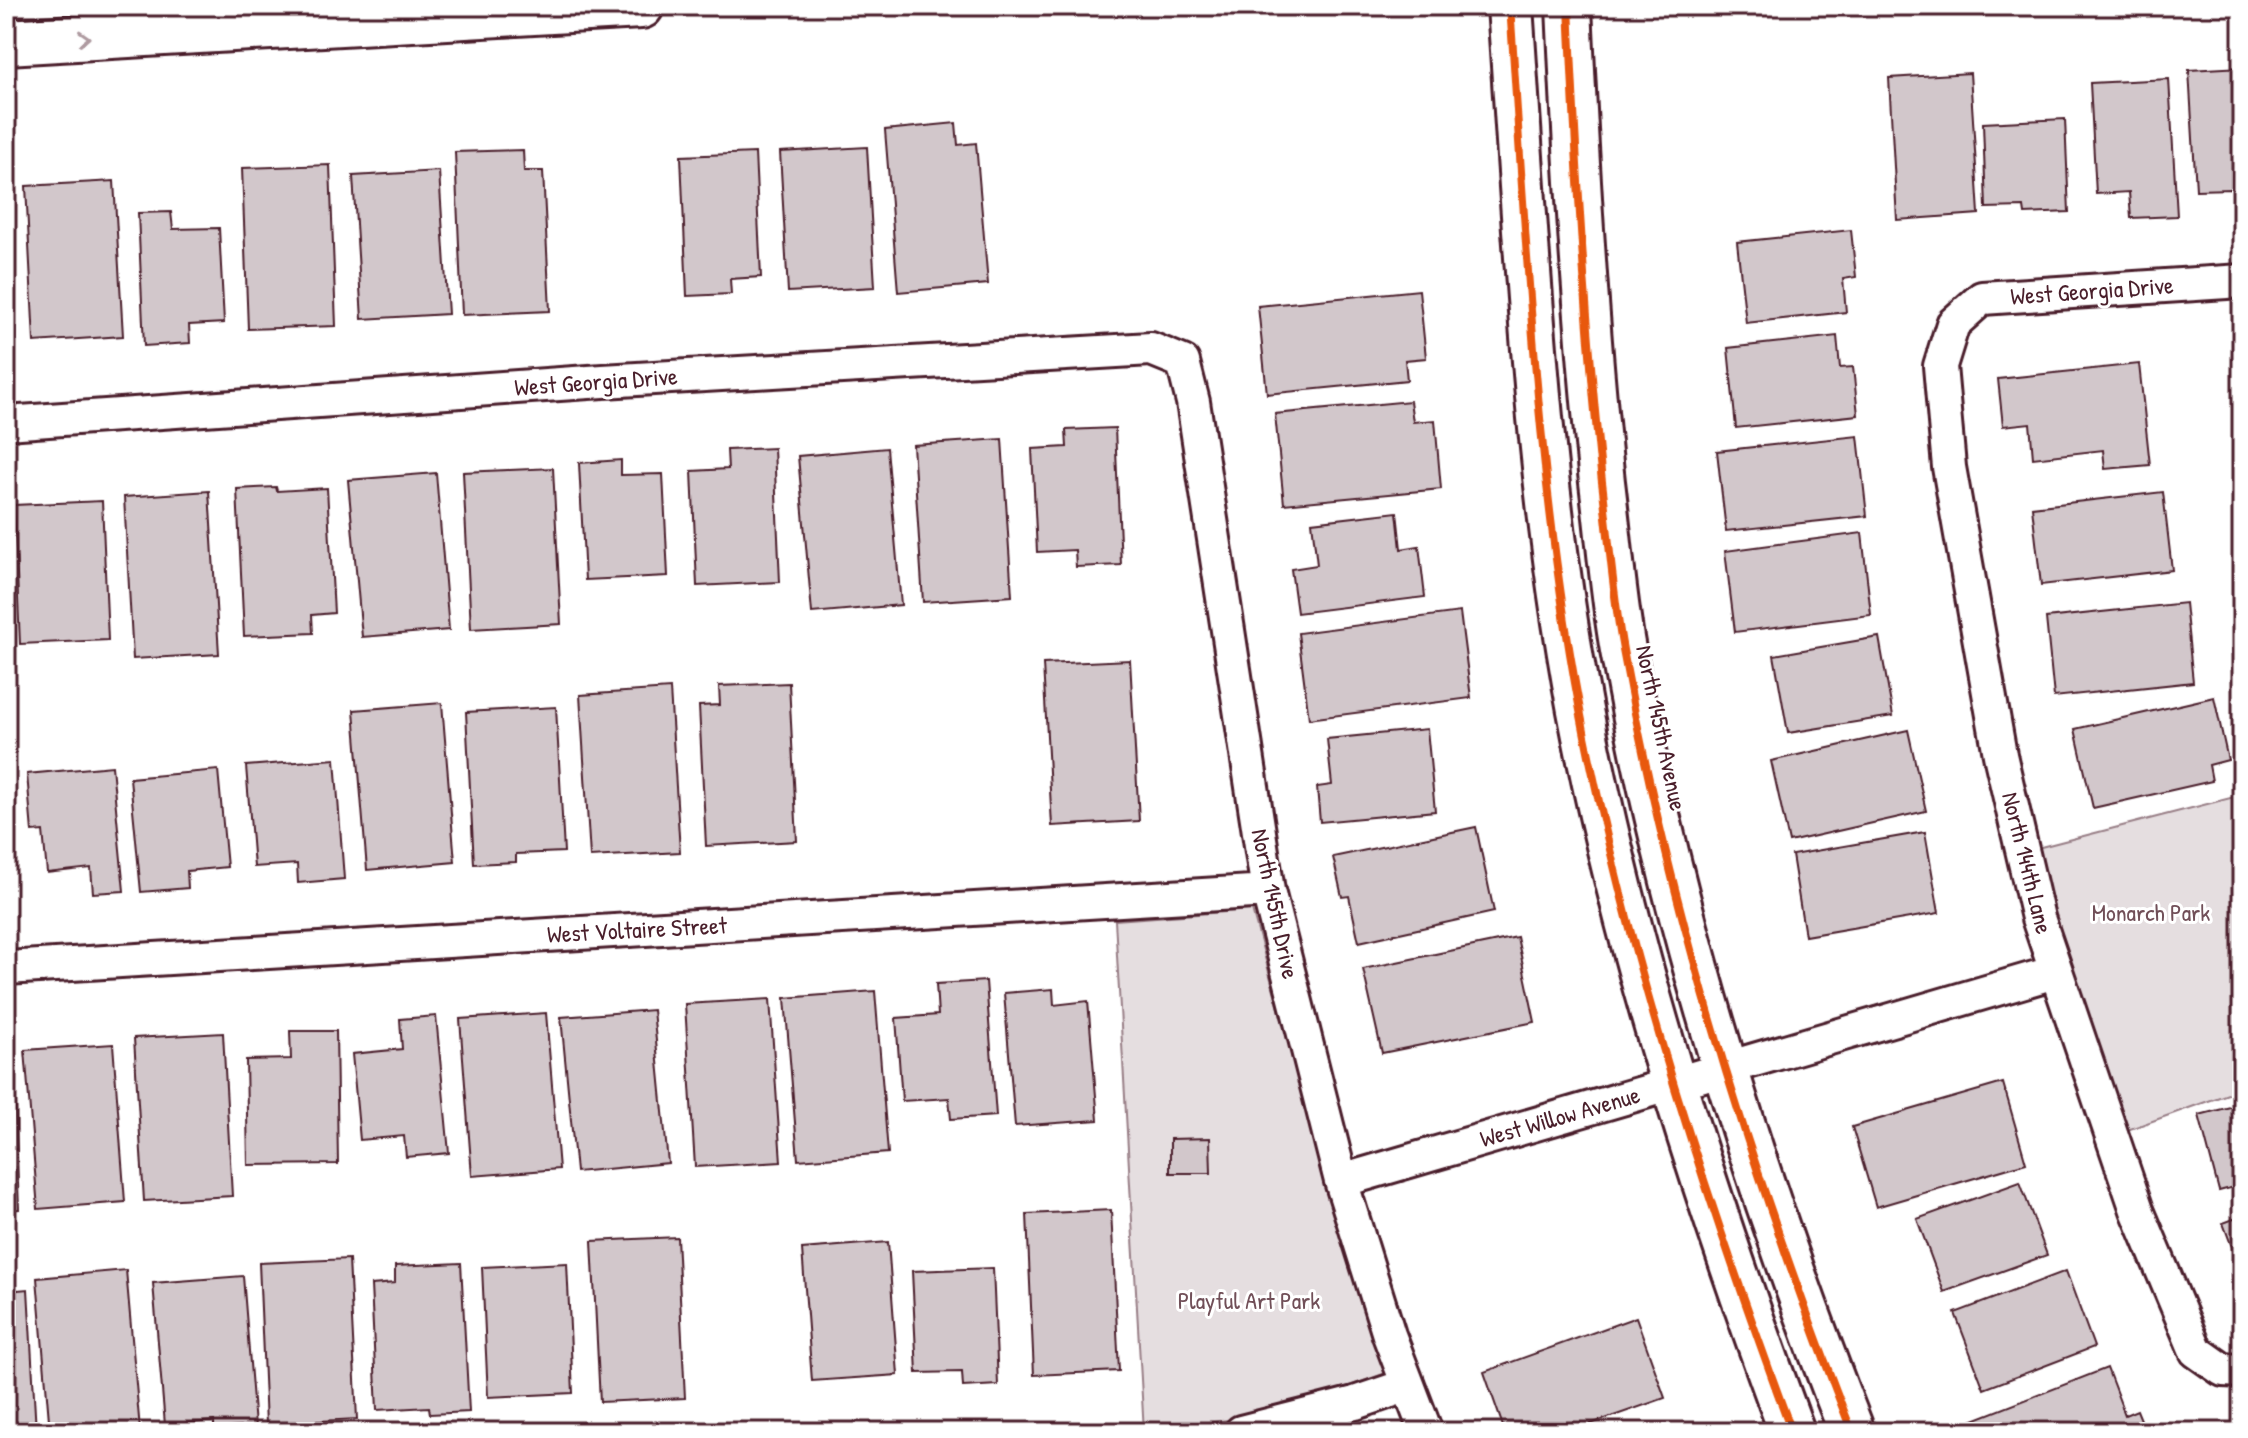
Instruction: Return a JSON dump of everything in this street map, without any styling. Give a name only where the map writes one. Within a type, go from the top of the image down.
[{"type":"street","points":[[6,42],[641,6]]},
{"type":"street","points":[[1510,6],[1535,373],[1563,607],[1588,750],[1636,954],[1673,1084],[1741,1295],[1792,1432]]},
{"type":"street","name":"North 145th Avenue","points":[[1569,6],[1588,354],[1623,649],[1691,950],[1725,1069],[1799,1296],[1852,1432]]},
{"type":"street","name":"West Georgia Drive","points":[[1953,324],[1982,298],[2242,281]]},
{"type":"street","name":"North 144th Lane","points":[[1953,324],[1940,366],[1949,467],[2000,755],[2038,918],[2137,1210],[2196,1351],[2232,1370]]},
{"type":"street","name":"West Georgia Drive","points":[[6,423],[603,381],[1151,349],[1183,362]]},
{"type":"street","name":"North 145th Drive","points":[[1183,362],[1193,402],[1268,891],[1341,1181],[1426,1432]]},
{"type":"street","name":"West Voltaire Street","points":[[6,968],[1268,891]]},
{"type":"street","name":"West Willow Avenue","points":[[1341,1181],[2055,972]]},
{"type":"street","points":[[1241,1432],[1355,1403],[1408,1385]]},
{"type":"green space","name":"Monarch Park","points":[[2242,795],[2242,1089],[2119,1133],[2037,848]]},
{"type":"green space","name":"Playful Art Park","points":[[1252,910],[1301,1089],[1389,1372],[1270,1414],[1144,1432],[1115,920]]},
{"type":"building","points":[[2242,67],[2242,213],[2232,213],[2231,189],[2196,190],[2189,70]]},
{"type":"building","points":[[1970,73],[1979,214],[1897,220],[1889,78]]},
{"type":"building","points":[[2169,79],[2177,216],[2131,218],[2129,192],[2096,194],[2090,83]]},
{"type":"building","points":[[2065,119],[2069,212],[2025,214],[2024,207],[1986,208],[1983,123]]},
{"type":"building","points":[[956,123],[958,145],[976,143],[988,284],[898,292],[885,130]]},
{"type":"building","points":[[867,147],[875,287],[788,292],[780,152]]},
{"type":"building","points":[[523,150],[524,171],[543,171],[550,311],[462,315],[455,152]]},
{"type":"building","points":[[755,153],[761,277],[730,279],[731,294],[687,296],[681,156]]},
{"type":"building","points":[[330,165],[336,326],[248,329],[242,168]]},
{"type":"building","points":[[439,171],[448,314],[362,319],[353,176]]},
{"type":"building","points":[[114,181],[123,336],[34,342],[26,186]]},
{"type":"building","points":[[171,212],[173,229],[219,228],[224,323],[189,325],[190,343],[144,346],[138,213]]},
{"type":"building","points":[[1851,230],[1856,277],[1843,279],[1846,312],[1746,323],[1737,242]]},
{"type":"building","points":[[1419,290],[1426,358],[1405,360],[1407,380],[1267,394],[1258,306]]},
{"type":"building","points":[[6,292],[10,353],[6,353]]},
{"type":"building","points":[[1837,336],[1840,368],[1853,367],[1858,415],[1736,428],[1728,348]]},
{"type":"building","points":[[2139,364],[2150,465],[2105,469],[2103,450],[2033,458],[2030,423],[2003,426],[1998,379]]},
{"type":"building","points":[[1410,401],[1413,422],[1435,420],[1441,489],[1284,504],[1275,414]]},
{"type":"building","points":[[1115,428],[1121,565],[1076,567],[1075,550],[1037,552],[1032,449],[1067,447],[1066,430]]},
{"type":"building","points":[[1858,436],[1867,516],[1726,531],[1717,451]]},
{"type":"building","points":[[1002,439],[1012,596],[923,602],[913,445]]},
{"type":"building","points":[[774,448],[780,582],[697,586],[692,471],[728,469],[727,450]]},
{"type":"building","points":[[887,448],[901,605],[812,613],[798,456]]},
{"type":"building","points":[[621,460],[621,475],[663,474],[668,576],[585,580],[579,463]]},
{"type":"building","points":[[553,468],[561,624],[471,629],[463,472]]},
{"type":"building","points":[[436,473],[449,630],[362,637],[348,480]]},
{"type":"building","points":[[276,487],[277,491],[327,488],[334,613],[312,615],[313,633],[244,636],[237,489]]},
{"type":"building","points":[[209,491],[219,654],[133,659],[124,497]]},
{"type":"building","points":[[2163,492],[2172,570],[2041,585],[2032,507]]},
{"type":"building","points":[[102,501],[108,640],[20,644],[14,505]]},
{"type":"building","points":[[1397,512],[1401,549],[1419,546],[1425,597],[1297,613],[1291,569],[1317,565],[1312,522]]},
{"type":"building","points":[[1862,533],[1871,615],[1735,632],[1725,551]]},
{"type":"building","points":[[2185,603],[2193,682],[2054,697],[2046,618]]},
{"type":"building","points":[[1460,612],[1471,698],[1309,719],[1298,633]]},
{"type":"building","points":[[1879,637],[1893,716],[1788,733],[1774,655]]},
{"type":"building","points":[[1130,660],[1139,821],[1052,826],[1043,664]]},
{"type":"building","points":[[789,683],[797,841],[706,846],[699,706],[720,705],[719,686]]},
{"type":"building","points":[[670,689],[680,852],[590,857],[580,695]]},
{"type":"building","points":[[2214,697],[2228,760],[2209,765],[2212,781],[2093,808],[2075,729]]},
{"type":"building","points":[[442,703],[455,862],[367,870],[354,710]]},
{"type":"building","points":[[556,707],[564,852],[516,854],[516,862],[474,864],[466,712]]},
{"type":"building","points":[[1427,729],[1435,811],[1320,822],[1317,787],[1332,785],[1327,739]]},
{"type":"building","points":[[1908,730],[1926,811],[1789,842],[1771,761]]},
{"type":"building","points":[[335,759],[344,879],[298,883],[297,864],[254,867],[246,766]]},
{"type":"building","points":[[112,766],[124,891],[93,893],[91,868],[47,873],[43,831],[32,832],[27,774]]},
{"type":"building","points":[[218,770],[227,867],[187,871],[188,888],[141,892],[130,778]]},
{"type":"building","points":[[1476,827],[1494,912],[1359,942],[1349,896],[1342,897],[1333,857]]},
{"type":"building","points":[[1925,832],[1939,913],[1805,936],[1792,855]]},
{"type":"building","points":[[1517,937],[1535,1022],[1382,1053],[1363,969]]},
{"type":"building","points":[[986,981],[996,1116],[951,1119],[949,1098],[902,1101],[896,1018],[938,1015],[936,984]]},
{"type":"building","points":[[1053,989],[1054,1005],[1088,1001],[1098,1120],[1015,1126],[1004,993]]},
{"type":"building","points":[[875,991],[888,1153],[798,1160],[785,998]]},
{"type":"building","points":[[770,999],[781,1162],[695,1167],[685,1004]]},
{"type":"building","points":[[653,1010],[668,1163],[576,1172],[561,1017]]},
{"type":"building","points":[[546,1013],[559,1169],[472,1176],[460,1019]]},
{"type":"building","points":[[436,1016],[449,1153],[406,1157],[404,1136],[360,1140],[352,1054],[402,1049],[400,1019]]},
{"type":"building","points":[[290,1031],[336,1031],[338,1164],[248,1165],[246,1060],[291,1059]]},
{"type":"building","points":[[223,1033],[232,1196],[144,1201],[134,1038]]},
{"type":"building","points":[[113,1044],[125,1202],[38,1209],[25,1050]]},
{"type":"building","points":[[6,1048],[13,1048],[19,1209],[6,1210]]},
{"type":"building","points":[[2003,1083],[2026,1163],[1876,1207],[1852,1127]]},
{"type":"building","points":[[2242,1104],[2242,1185],[2219,1191],[2199,1115]]},
{"type":"building","points":[[1210,1138],[1211,1173],[1170,1173],[1170,1139]]},
{"type":"building","points":[[2020,1182],[2047,1255],[1944,1292],[1917,1219]]},
{"type":"building","points":[[1111,1210],[1119,1371],[1034,1375],[1027,1214]]},
{"type":"building","points":[[2242,1216],[2241,1303],[2231,1274],[2241,1271],[2223,1223]]},
{"type":"building","points":[[677,1237],[685,1398],[600,1402],[592,1241]]},
{"type":"building","points":[[888,1242],[898,1375],[812,1381],[802,1249]]},
{"type":"building","points":[[349,1259],[357,1419],[266,1424],[259,1263]]},
{"type":"building","points":[[461,1263],[469,1412],[430,1414],[429,1407],[377,1410],[371,1285],[395,1283],[395,1266]]},
{"type":"building","points":[[567,1263],[573,1393],[488,1397],[482,1267]]},
{"type":"building","points":[[993,1268],[998,1385],[963,1387],[962,1372],[917,1373],[912,1271]]},
{"type":"building","points":[[126,1270],[140,1430],[50,1432],[37,1278]]},
{"type":"building","points":[[2066,1271],[2094,1347],[1984,1389],[1955,1313]]},
{"type":"building","points":[[243,1276],[255,1426],[214,1429],[214,1421],[165,1425],[153,1283]]},
{"type":"building","points":[[28,1289],[36,1432],[6,1432],[6,1291]]},
{"type":"building","points":[[1636,1317],[1665,1398],[1568,1432],[1505,1432],[1484,1372]]},
{"type":"building","points":[[2107,1368],[2125,1415],[2137,1410],[2146,1432],[1970,1432],[1966,1423]]},
{"type":"cycle path","points":[[1510,6],[1545,464],[1555,555],[1585,736],[1604,825],[1649,1001],[1702,1175],[1792,1432]]},
{"type":"cycle path","points":[[1569,6],[1582,244],[1596,423],[1623,650],[1665,850],[1718,1047],[1781,1241],[1852,1432]]}]
